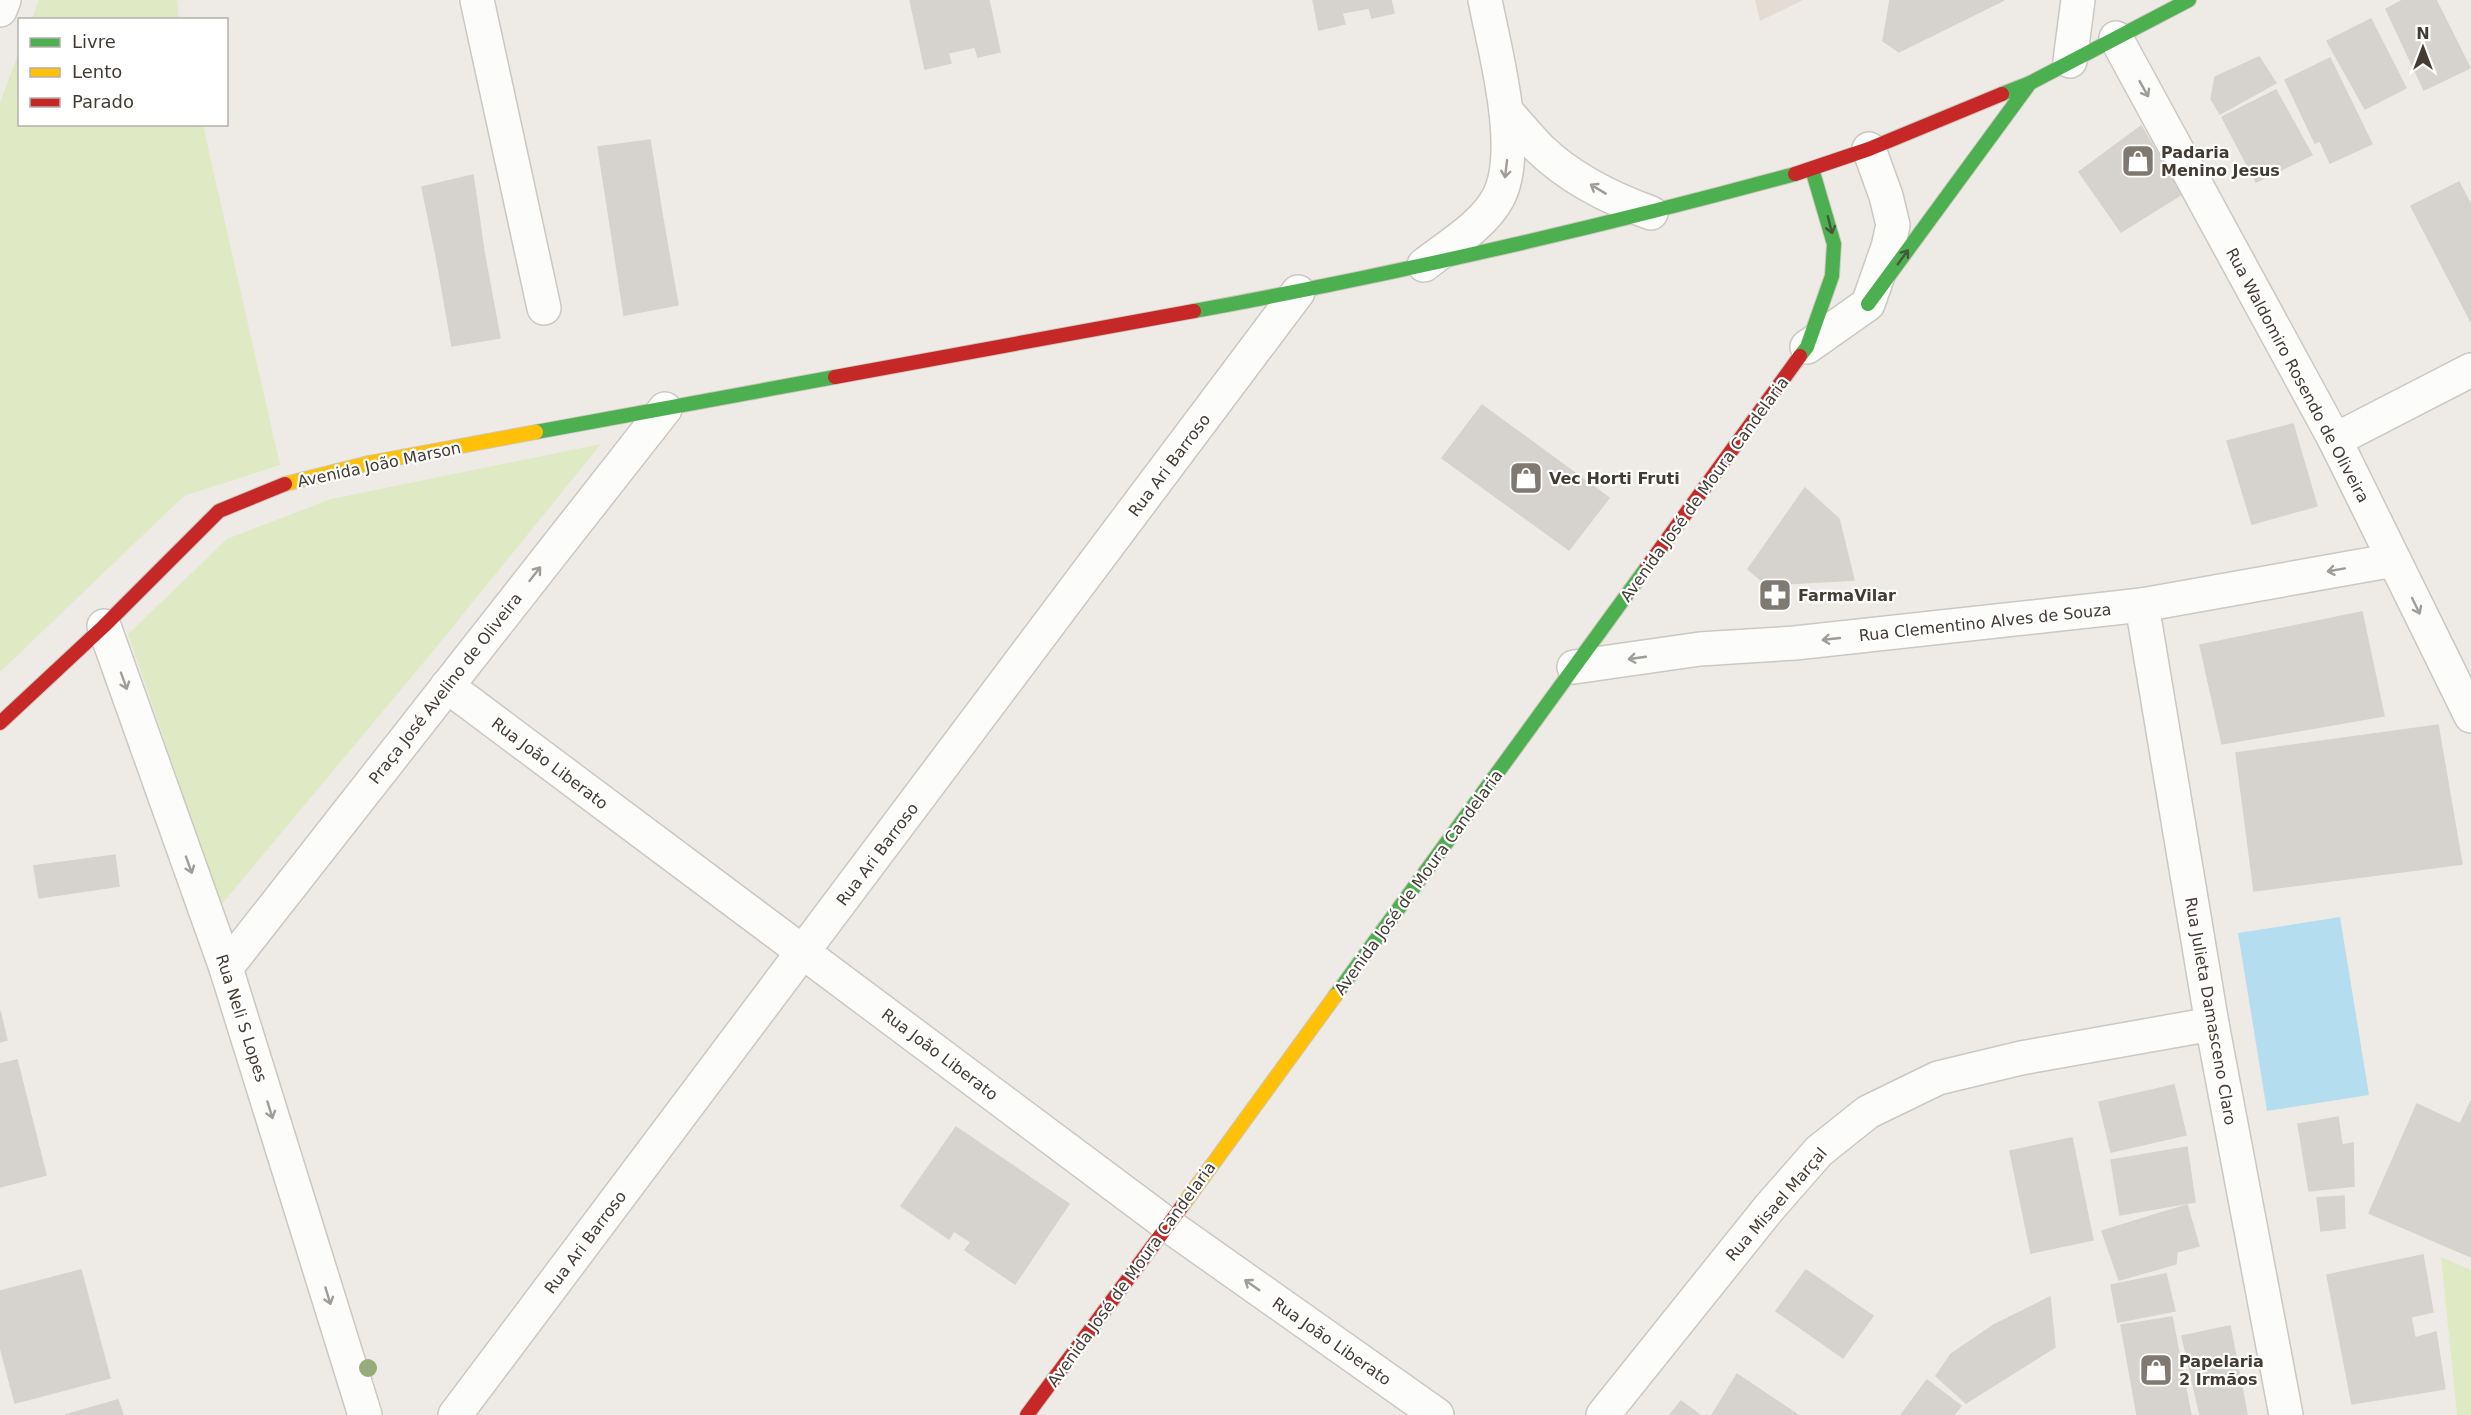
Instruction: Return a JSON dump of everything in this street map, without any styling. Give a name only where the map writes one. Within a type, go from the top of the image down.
[{"type":"main road","name":"Avenida João Marson","points":[[0,723],[104,626],[166,562],[219,512],[281,485],[369,463],[1298,292],[1651,213],[1812,169],[1869,149],[1925,124],[2030,83],[2189,0]]},
{"type":"main road","points":[[1868,304],[2030,83]]},
{"type":"main road","name":"Avenida José de Moura Candelaria","points":[[1027,1415],[1168,1226],[1807,347],[1832,276],[1834,244],[1812,169]]},
{"type":"street","points":[[0,10],[4,0]]},
{"type":"street","points":[[477,0],[544,308]]},
{"type":"street","points":[[1424,265],[1483,218],[1498,198],[1507,174],[1506,111],[1485,0]]},
{"type":"street","points":[[2070,61],[2078,0]]},
{"type":"street","name":"Rua Waldomiro Rosendo de Oliveira","points":[[2116,38],[2335,440],[2471,716]]},
{"type":"street","points":[[1506,111],[1540,149],[1565,169],[1616,200],[1651,213]]},
{"type":"street","points":[[1868,304],[1893,225],[1886,196],[1869,149]]},
{"type":"street","name":"Rua Ari Barroso","points":[[455,1415],[1298,292]]},
{"type":"street","name":"Avenida José de Moura Candelaria","points":[[1807,347],[1868,304]]},
{"type":"street","points":[[2335,440],[2471,370]]},
{"type":"street","name":"Praça José Avelino de Oliveira","points":[[226,968],[665,409]]},
{"type":"street","name":"Rua Clementino Alves de Souza","points":[[1574,667],[1700,649],[1795,643],[2142,605],[2394,560]]},
{"type":"street","name":"Rua Julieta Damasceno Claro","points":[[2142,605],[2212,1024],[2286,1415]]},
{"type":"street","name":"Rua Neli S Lopes","points":[[104,626],[226,968],[365,1415]]},
{"type":"street","name":"Rua João Liberato","points":[[447,686],[804,951],[1168,1226],[1437,1415]]},
{"type":"street","name":"Rua Misael Marçal","points":[[1603,1415],[1790,1184],[1819,1151],[1868,1112],[1938,1078],[2021,1058],[2212,1024]]},
{"type":"shaded area","points":[[1755,0],[1803,0],[1760,21]]},
{"type":"green space","points":[[39,0],[177,0],[179,18],[32,18]]},
{"type":"green space","points":[[18,54],[18,126],[203,126],[280,465],[184,496],[0,672],[0,103]]},
{"type":"green space","points":[[601,444],[430,655],[221,905],[128,634],[227,539],[331,499]]},
{"type":"green space","points":[[2441,1257],[2471,1270],[2471,1415],[2457,1415]]},
{"type":"water","points":[[2340,917],[2369,1095],[2267,1111],[2238,933]]},
{"type":"building","points":[[910,0],[989,0],[1000,52],[978,57],[975,47],[948,53],[951,63],[925,69]]},
{"type":"building","points":[[1313,0],[1391,0],[1394,13],[1372,18],[1369,8],[1342,13],[1345,24],[1319,30]]},
{"type":"building","points":[[1890,0],[2004,0],[1899,52],[1883,41]]},
{"type":"building","points":[[2403,0],[2436,0],[2470,68],[2424,90],[2386,9]]},
{"type":"building","points":[[2371,19],[2406,88],[2365,109],[2327,41]]},
{"type":"building","points":[[2259,57],[2276,83],[2220,114],[2211,99],[2215,77]]},
{"type":"building","points":[[2330,58],[2372,144],[2330,163],[2320,141],[2315,143],[2285,80]]},
{"type":"building","points":[[2276,90],[2312,155],[2256,182],[2222,117]]},
{"type":"building","points":[[2141,126],[2182,194],[2121,232],[2079,172]]},
{"type":"building","points":[[650,140],[663,220],[611,230],[598,147]]},
{"type":"building","points":[[473,175],[484,252],[437,260],[422,187]]},
{"type":"building","points":[[2459,182],[2471,205],[2471,322],[2411,206]]},
{"type":"building","points":[[663,220],[678,305],[624,315],[611,230]]},
{"type":"building","points":[[484,252],[500,338],[452,346],[437,260]]},
{"type":"building","name":"Vec Horti Fruti","points":[[1482,405],[1609,498],[1569,550],[1442,458]]},
{"type":"building","points":[[2293,424],[2317,506],[2252,524],[2227,441]]},
{"type":"building","points":[[1805,488],[1839,519],[1854,580],[1767,585],[1748,569]]},
{"type":"building","points":[[2362,612],[2384,716],[2222,744],[2200,645]]},
{"type":"building","points":[[2438,725],[2462,864],[2254,891],[2236,753]]},
{"type":"building","points":[[115,855],[119,886],[39,898],[34,866]]},
{"type":"building","points":[[0,1011],[7,1040],[0,1042]]},
{"type":"building","points":[[17,1060],[46,1175],[0,1187],[0,1064]]},
{"type":"building","points":[[2174,1085],[2186,1135],[2111,1152],[2099,1102]]},
{"type":"building","points":[[2471,1101],[2471,1257],[2369,1213],[2417,1104],[2460,1124]]},
{"type":"building","points":[[2338,1117],[2342,1145],[2353,1143],[2354,1186],[2309,1191],[2298,1124]]},
{"type":"building","points":[[956,1127],[1069,1204],[1015,1284],[965,1250],[971,1242],[954,1231],[949,1239],[901,1206]]},
{"type":"building","points":[[2072,1138],[2093,1240],[2031,1253],[2010,1151]]},
{"type":"building","points":[[2187,1147],[2195,1202],[2120,1215],[2111,1160]]},
{"type":"building","points":[[2344,1196],[2345,1228],[2321,1231],[2317,1198]]},
{"type":"building","points":[[2187,1205],[2199,1246],[2177,1252],[2176,1264],[2119,1280],[2102,1231]]},
{"type":"building","points":[[2423,1255],[2433,1312],[2411,1317],[2415,1338],[2436,1332],[2445,1389],[2352,1404],[2327,1275]]},
{"type":"building","points":[[81,1270],[110,1378],[15,1403],[0,1346],[0,1291]]},
{"type":"building","points":[[1806,1270],[1873,1316],[1843,1358],[1776,1311]]},
{"type":"building","points":[[2166,1274],[2175,1311],[2118,1322],[2111,1285]]},
{"type":"building","points":[[2050,1297],[2055,1347],[1966,1403],[1936,1376],[1951,1354],[1994,1325]]},
{"type":"building","name":"Papelaria 2 Irmãos","points":[[2172,1317],[2191,1415],[2137,1415],[2121,1325]]},
{"type":"building","points":[[2230,1326],[2247,1414],[2200,1415],[2182,1336]]},
{"type":"building","points":[[1737,1374],[1798,1415],[1712,1415]]},
{"type":"building","points":[[1927,1380],[1961,1406],[1954,1415],[1901,1415]]},
{"type":"building","points":[[118,1400],[123,1415],[65,1415]]},
{"type":"building","points":[[1681,1401],[1700,1415],[1670,1415]]},
{"type":"traffic: fast","points":[[2002,94],[2030,83],[2189,0]]},
{"type":"traffic: fast","points":[[1868,304],[2030,83]]},
{"type":"traffic: fast","points":[[1800,356],[1807,347],[1832,276],[1834,244],[1812,169]]},
{"type":"traffic: fast","points":[[1194,311],[1345,282],[1496,249],[1795,174]]},
{"type":"traffic: fast","points":[[536,432],[835,377]]},
{"type":"traffic: fast","points":[[1335,996],[1647,567]]},
{"type":"traffic: slow","points":[[285,484],[369,463],[536,432]]},
{"type":"traffic: slow","points":[[1183,1205],[1335,996]]},
{"type":"traffic: jam","points":[[1795,174],[1869,149],[2002,94]]},
{"type":"traffic: jam","points":[[835,377],[1194,311]]},
{"type":"traffic: jam","points":[[1647,567],[1800,356]]},
{"type":"traffic: jam","points":[[0,723],[104,626],[219,511],[285,484]]},
{"type":"traffic: jam","points":[[1027,1415],[1183,1205]]},
{"type":"place","name":"Padaria Menino Jesus","points":[[2138,161]]},
{"type":"place","name":"Vec Horti Fruti","points":[[1526,478]]},
{"type":"place","name":"FarmaVilar","points":[[1775,595]]},
{"type":"place","name":"Papelaria 2 Irmãos","points":[[2156,1370]]}]
